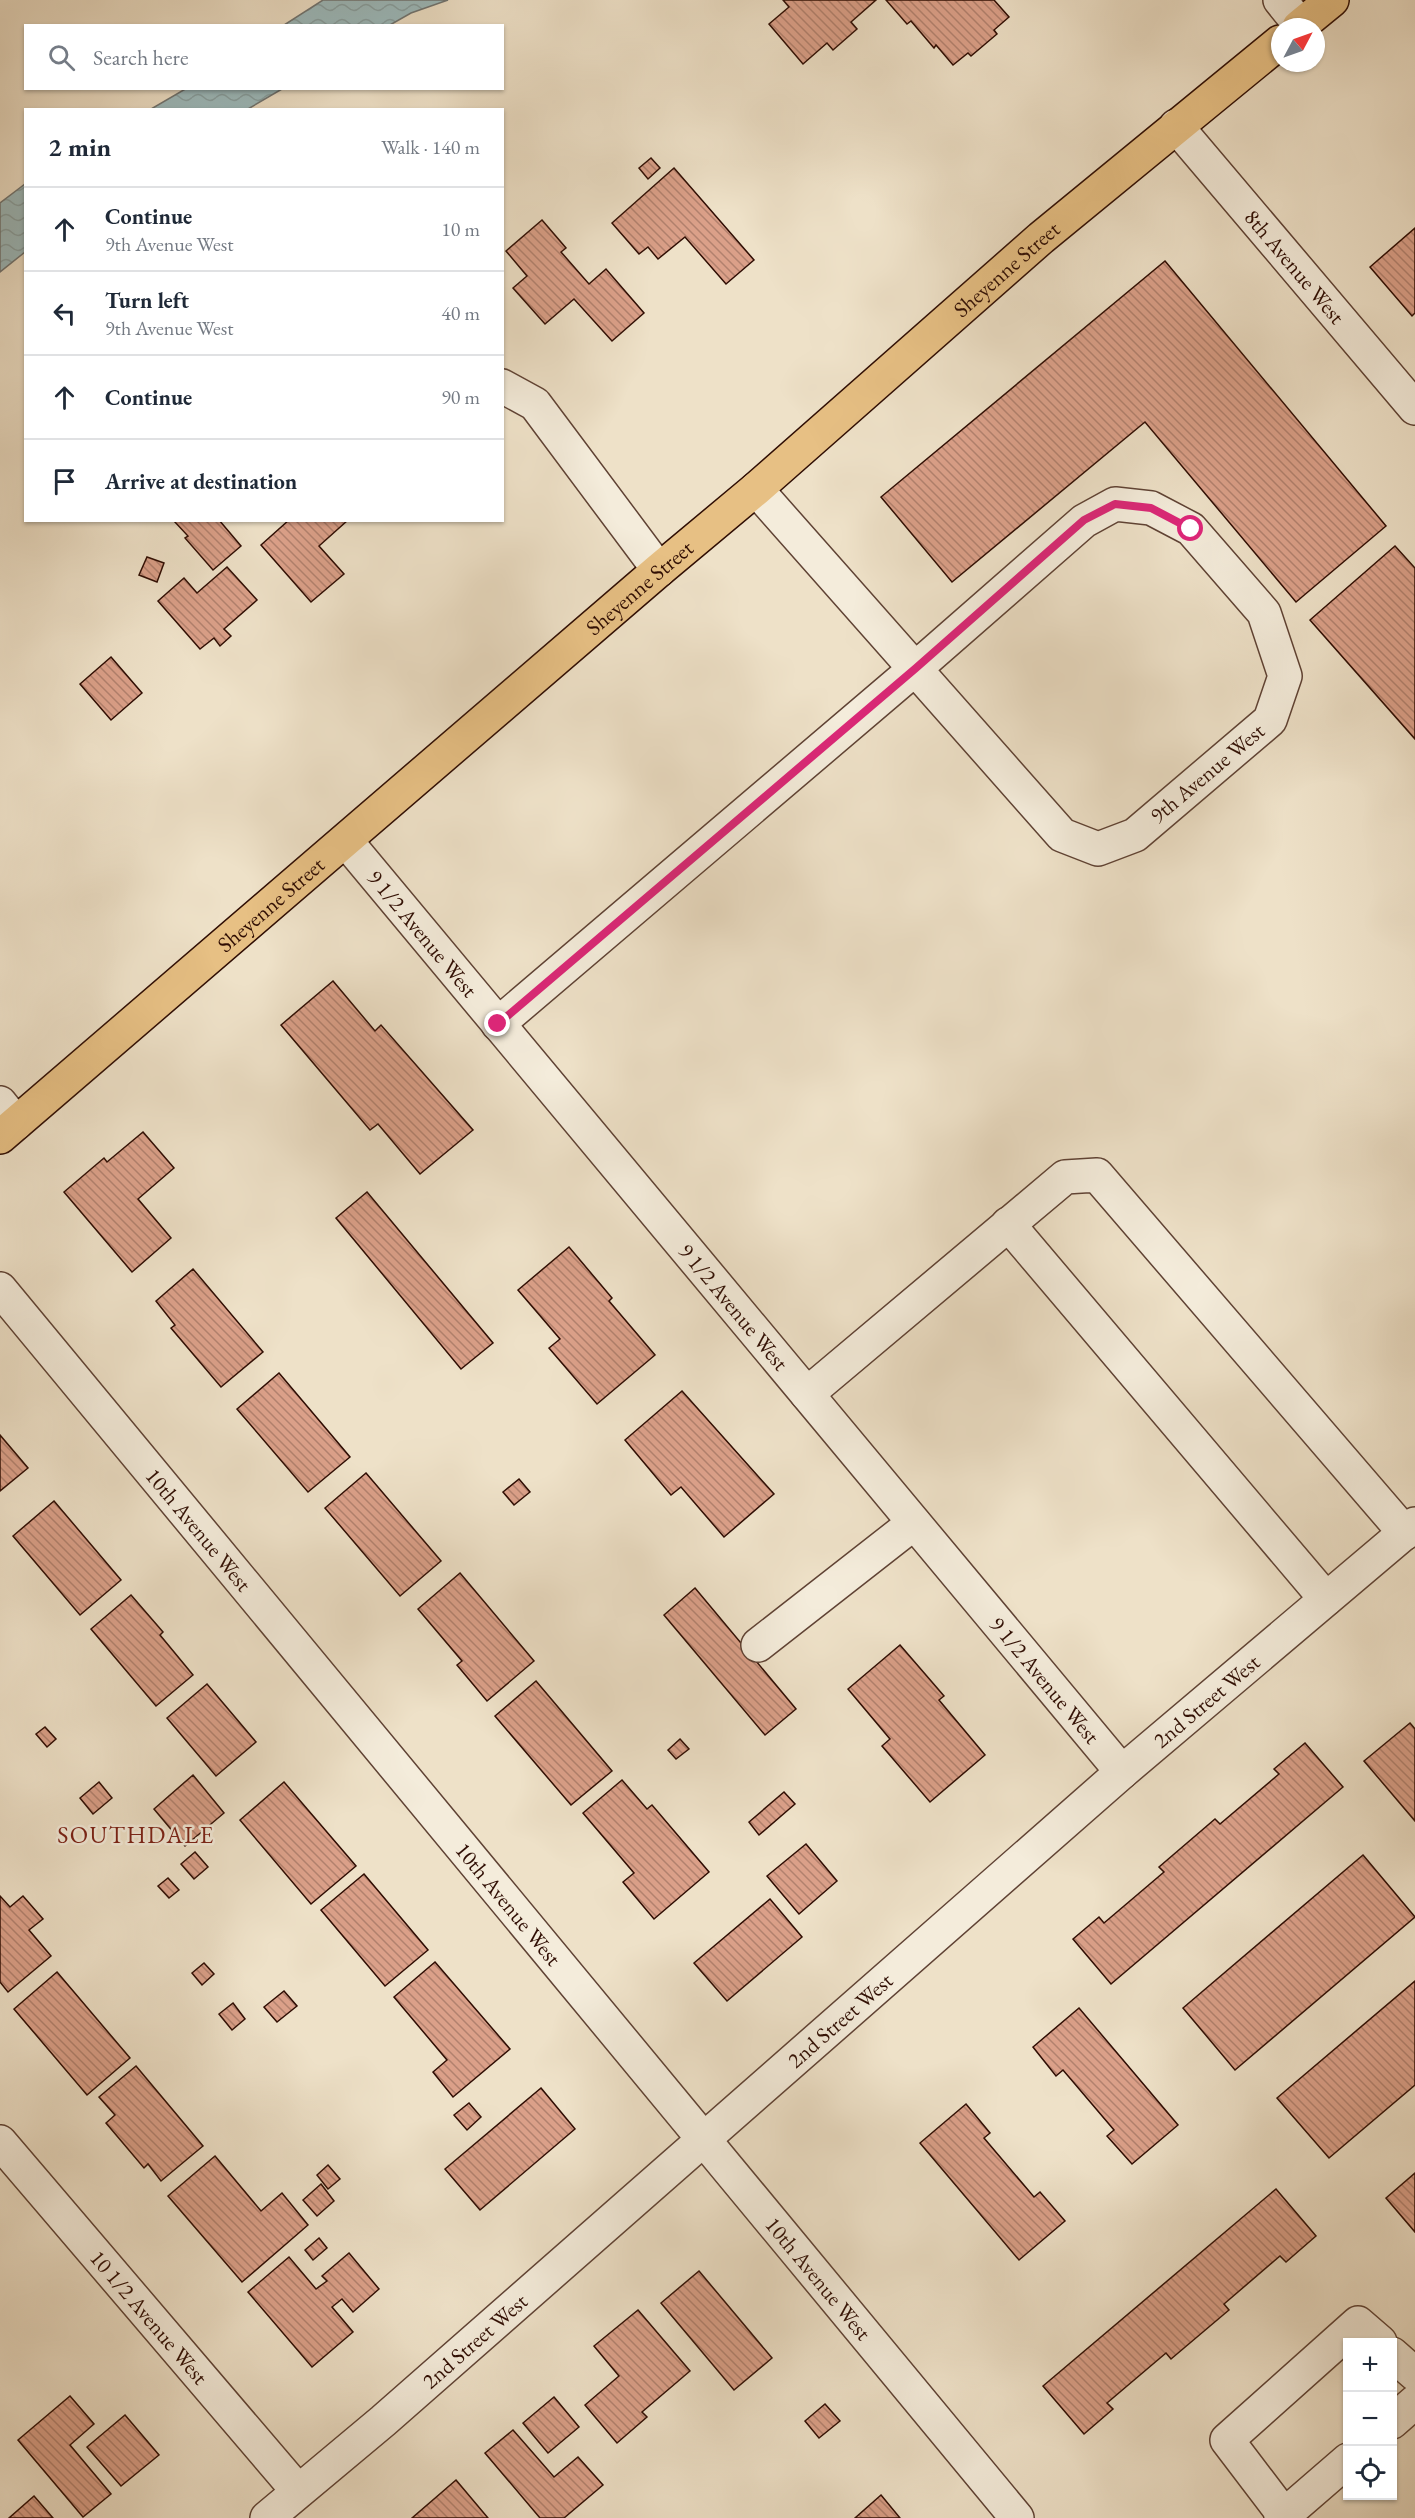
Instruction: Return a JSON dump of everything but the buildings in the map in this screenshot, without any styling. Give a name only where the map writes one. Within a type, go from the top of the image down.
[{"type":"main road","name":"Sheyenne Street","points":[[1310,18],[1332,0]]},
{"type":"main road","name":"Sheyenne Street","points":[[5,1121],[346,841],[756,489],[1041,237],[1271,50]]},
{"type":"street","points":[[1280,0],[1287,18]]},
{"type":"street","name":"8th Avenue West","points":[[1176,126],[1415,408]]},
{"type":"street","points":[[504,387],[535,404],[659,570]]},
{"type":"street","name":"9th Avenue West","points":[[756,489],[1062,835],[1098,849],[1135,835],[1270,720],[1285,676],[1264,613],[1191,529],[1151,508],[1115,504],[1084,520],[916,668]]},
{"type":"street","points":[[498,1024],[916,668]]},
{"type":"street","name":"9 1/2 Avenue West","points":[[346,841],[1122,1772]]},
{"type":"street","points":[[807,1394],[1065,1177],[1096,1175],[1410,1528]]},
{"type":"street","points":[[1008,1224],[1326,1599]]},
{"type":"street","name":"10th Avenue West","points":[[0,1289],[1017,2518]]},
{"type":"street","points":[[758,1645],[914,1523]]},
{"type":"street","name":"2nd Street West","points":[[267,2518],[383,2421],[1122,1772],[1410,1528]]},
{"type":"street","name":"10 1/2 Avenue West","points":[[0,2142],[298,2491]]},
{"type":"street","points":[[1343,2464],[1282,2517],[1227,2440],[1358,2323],[1374,2338]]},
{"type":"street","points":[[1397,2358],[1415,2374]]},
{"type":"street","points":[[1397,2418],[1415,2402]]},
{"type":"water","points":[[323,0],[448,0],[411,13],[392,24],[286,24]]},
{"type":"water","points":[[184,90],[280,90],[250,108],[153,108]]},
{"type":"water","points":[[24,185],[24,253],[0,272],[0,203]]},
{"type":"district","name":"SOUTHDALE","points":[[136,1834]]},
{"type":"route","points":[[498,1024],[916,668],[1084,520],[1115,504],[1151,508],[1191,529]]}]
